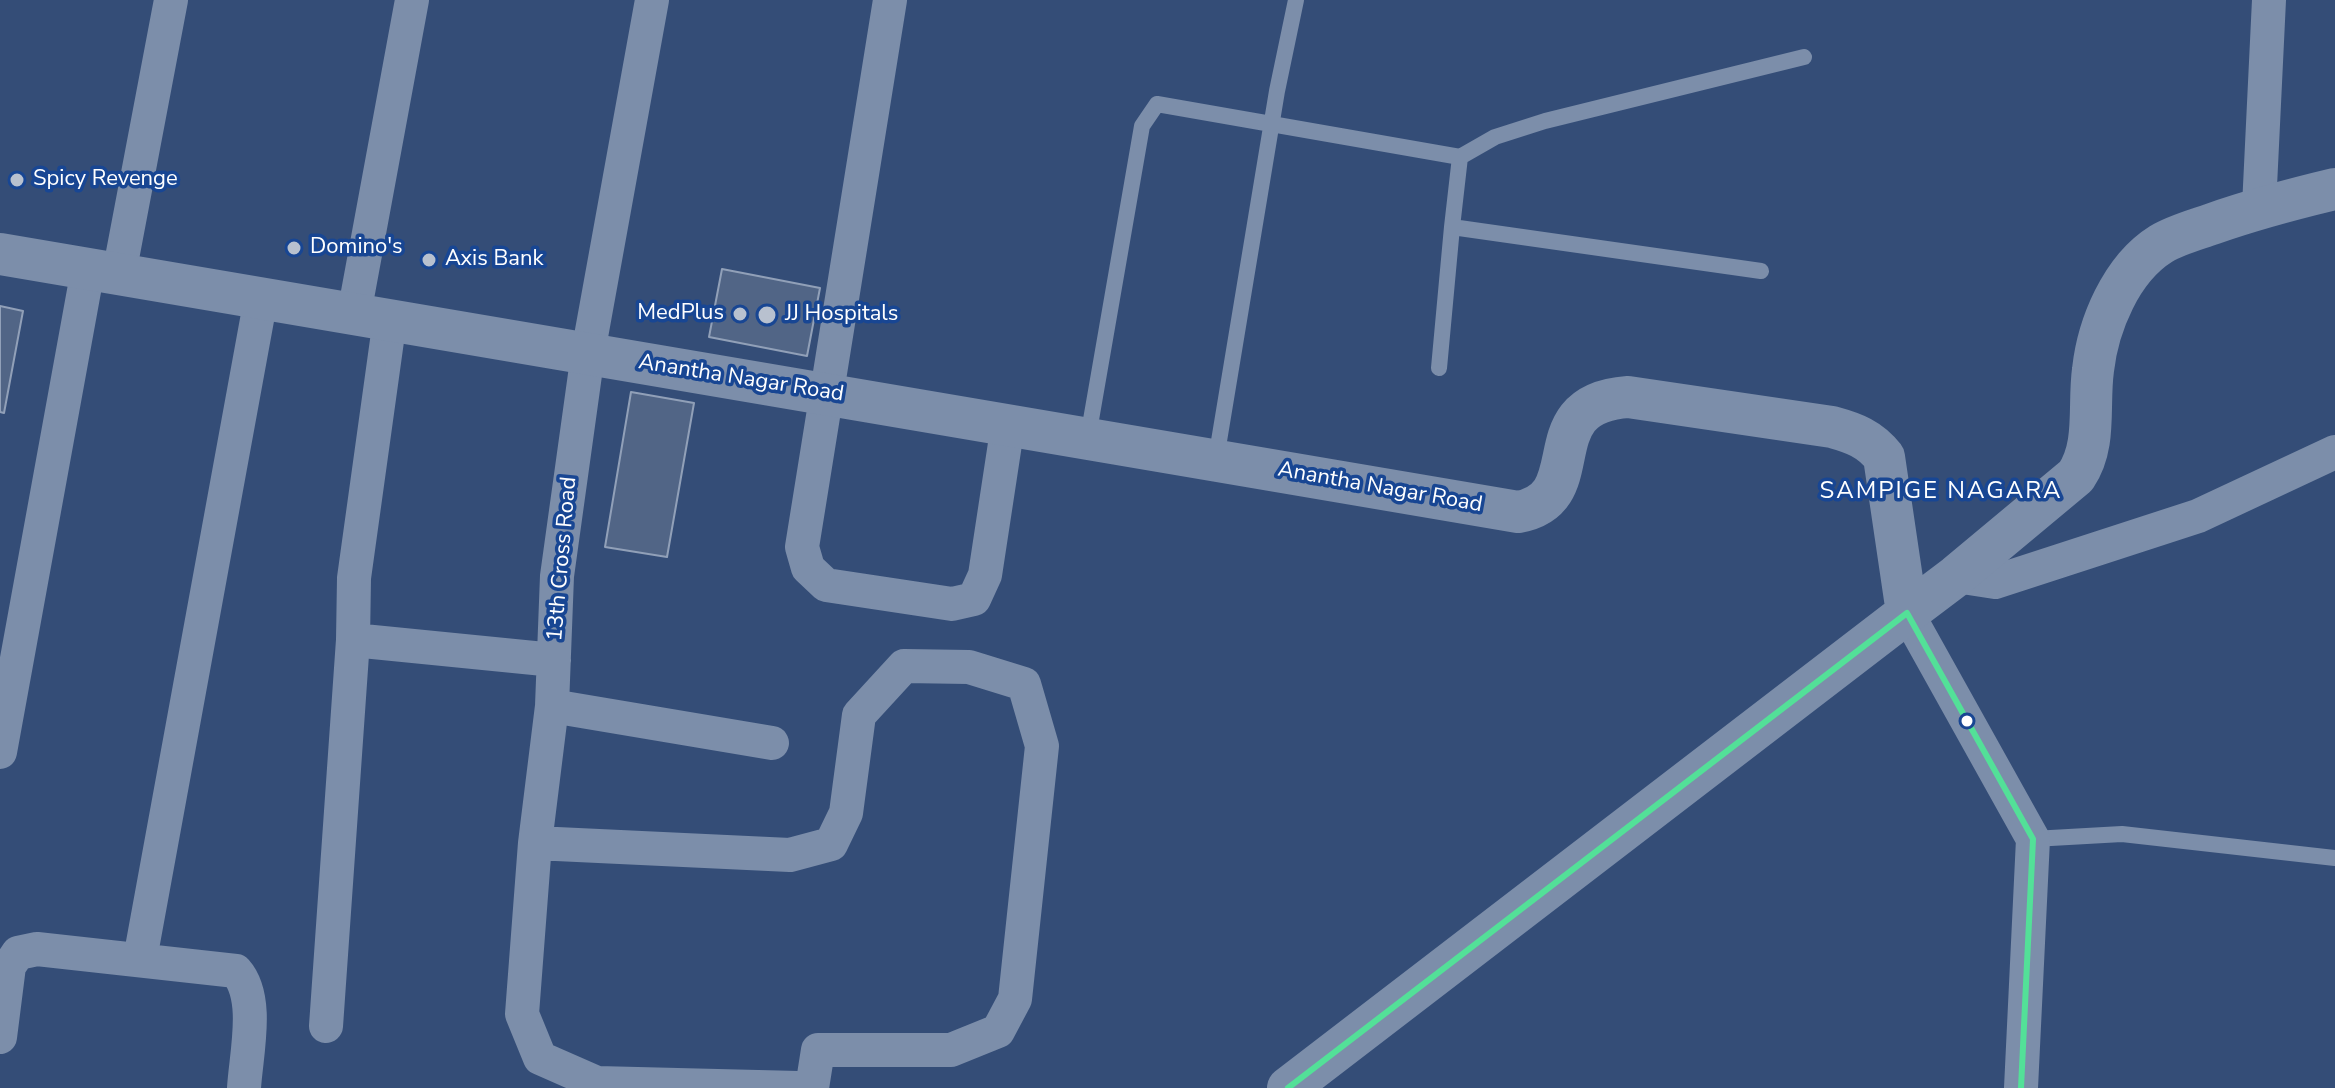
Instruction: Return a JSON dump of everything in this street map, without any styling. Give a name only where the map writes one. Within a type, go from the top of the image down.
[{"type":"street","points":[[0,752],[103,271],[171,0]]},
{"type":"street","points":[[326,1026],[372,316],[412,0]]},
{"type":"street","name":"13th Cross Road","points":[[652,0],[588,353],[557,576],[552,706],[535,843],[522,1014],[540,1058],[597,1083],[798,1088]]},
{"type":"street","points":[[890,0],[802,547],[808,568],[826,585],[952,604],[974,599],[985,575],[1008,424]]},
{"type":"street","points":[[2259,207],[2269,0]]},
{"type":"street","points":[[1288,1088],[1956,576],[2076,476],[2089,447],[2092,371],[2098,342],[2107,314],[2139,262],[2160,244],[2186,233],[2259,207],[2335,189]]},
{"type":"street","name":"Anantha Nagar Road","points":[[0,254],[1518,512],[1534,509],[1548,497],[1557,484],[1572,425],[1583,411],[1596,403],[1628,397],[1832,427],[1865,438],[1884,457],[1907,613]]},
{"type":"street","points":[[140,959],[261,298]]},
{"type":"street","points":[[1956,576],[1995,582],[2082,554],[2198,516],[2335,452]]},
{"type":"street","points":[[1907,613],[2033,839],[2021,1088]]},
{"type":"street","points":[[353,640],[554,660]]},
{"type":"street","points":[[535,843],[790,855],[831,844],[846,813],[859,715],[904,666],[969,667],[1024,684],[1042,746],[1015,999],[998,1031],[951,1050],[818,1050],[812,1088]]},
{"type":"street","points":[[552,706],[772,743]]},
{"type":"street","points":[[0,1037],[9,966],[18,953],[37,949],[236,971],[245,981],[250,999],[244,1088]]},
{"type":"lane","points":[[1216,459],[1296,0]]},
{"type":"lane","points":[[1088,437],[1142,126],[1157,104],[1460,157],[1495,137],[1545,121],[1804,57]]},
{"type":"lane","points":[[1439,368],[1460,157]]},
{"type":"lane","points":[[1452,227],[1761,271]]},
{"type":"lane","points":[[2033,839],[2122,834],[2335,858]]},
{"type":"building","points":[[722,269],[820,288],[807,356],[709,337]]},
{"type":"building","points":[[0,306],[23,311],[4,413],[0,412]]},
{"type":"building","points":[[631,392],[694,403],[667,557],[605,547]]},
{"type":"transit line","points":[[1288,1088],[1907,613],[2033,839],[2021,1088]]},
{"type":"place","name":"Spicy Revenge","points":[[17,180]]},
{"type":"place","name":"Domino's","points":[[294,248]]},
{"type":"place","name":"Axis Bank","points":[[429,260]]},
{"type":"place","name":"MedPlus","points":[[740,314]]},
{"type":"place","name":"JJ Hospitals","points":[[767,315]]},
{"type":"district","name":"SAMPIGE NAGARA","points":[[1941,492]]}]
